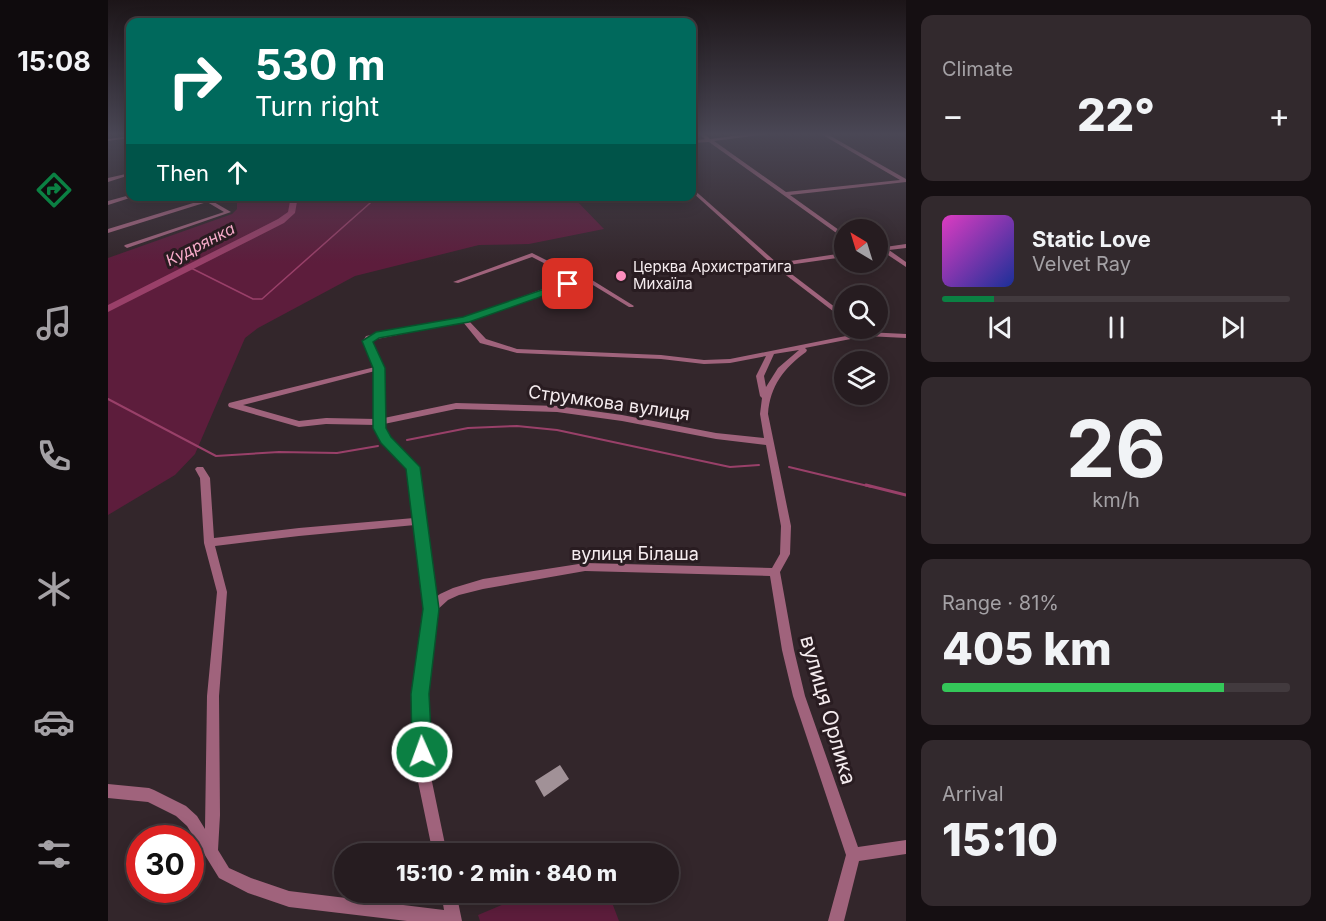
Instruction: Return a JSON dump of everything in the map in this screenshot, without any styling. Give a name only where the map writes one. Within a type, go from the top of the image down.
[{"type":"street","points":[[760,177],[834,227]]},
{"type":"street","points":[[784,194],[905,181]]},
{"type":"street","points":[[696,194],[776,264],[834,309]]},
{"type":"street","points":[[108,203],[126,198]]},
{"type":"street","points":[[108,231],[208,201],[228,212],[126,246]]},
{"type":"street","points":[[888,249],[906,246]]},
{"type":"street","points":[[456,282],[532,255],[578,278],[590,281],[631,306]]},
{"type":"street","points":[[888,255],[906,265]]},
{"type":"street","points":[[776,264],[834,256]]},
{"type":"street","points":[[438,843],[423,772],[420,705],[431,609],[418,521],[413,467],[386,440],[379,422],[379,368],[367,341],[369,338],[465,320],[568,284],[578,278]]},
{"type":"street","points":[[465,320],[483,341],[517,351],[661,357],[704,362],[730,361],[806,347],[834,339]]},
{"type":"street","points":[[888,334],[906,336]]},
{"type":"street","points":[[764,396],[787,362],[806,347]]},
{"type":"street","points":[[771,353],[760,376],[769,442],[786,526],[785,554],[775,572]]},
{"type":"street","name":"Струмкова вулиця","points":[[379,368],[232,405],[299,424],[326,421],[379,422],[456,406],[528,407],[622,418],[716,436],[769,442]]},
{"type":"street","points":[[200,470],[206,478],[209,543],[222,592],[213,696],[211,853]]},
{"type":"street","points":[[209,543],[418,521]]},
{"type":"street","name":"вулиця Білаша","points":[[431,609],[444,597],[457,591],[483,584],[585,567],[775,572]]},
{"type":"street","name":"вулиця Орлика","points":[[775,572],[788,650],[799,696],[853,855]]},
{"type":"street","points":[[108,790],[149,795],[181,811],[192,821],[224,873],[248,885],[289,899],[454,920],[450,903]]},
{"type":"street","points":[[836,921],[853,855],[906,847]]},
{"type":"shaded area","points":[[577,201],[604,229],[529,244],[479,245],[355,276],[258,328],[245,338],[195,454],[175,475],[108,515],[108,258],[232,214],[237,209],[237,202]]},
{"type":"shaded area","points":[[506,903],[612,903],[619,921],[480,921],[478,915]]},
{"type":"building","points":[[560,765],[569,779],[544,797],[535,781]]},
{"type":"waterway","name":"Кудрянка","points":[[108,309],[281,221],[291,213],[294,201]]},
{"type":"waterway","points":[[191,268],[253,299],[262,299],[372,201]]},
{"type":"waterway","points":[[108,399],[216,456],[279,452],[337,453],[378,446]]},
{"type":"waterway","points":[[407,440],[468,428],[517,426],[557,430],[730,467],[759,465]]},
{"type":"waterway","points":[[789,467],[872,487]]},
{"type":"waterway","points":[[866,485],[906,495]]},
{"type":"place","name":"Церква Архистратига Михаїла","points":[[621,276]]},
{"type":"route","points":[[422,752],[420,694],[431,609],[418,521],[413,467],[386,440],[380,428],[379,368],[367,341],[376,335],[465,320],[568,284]]}]
